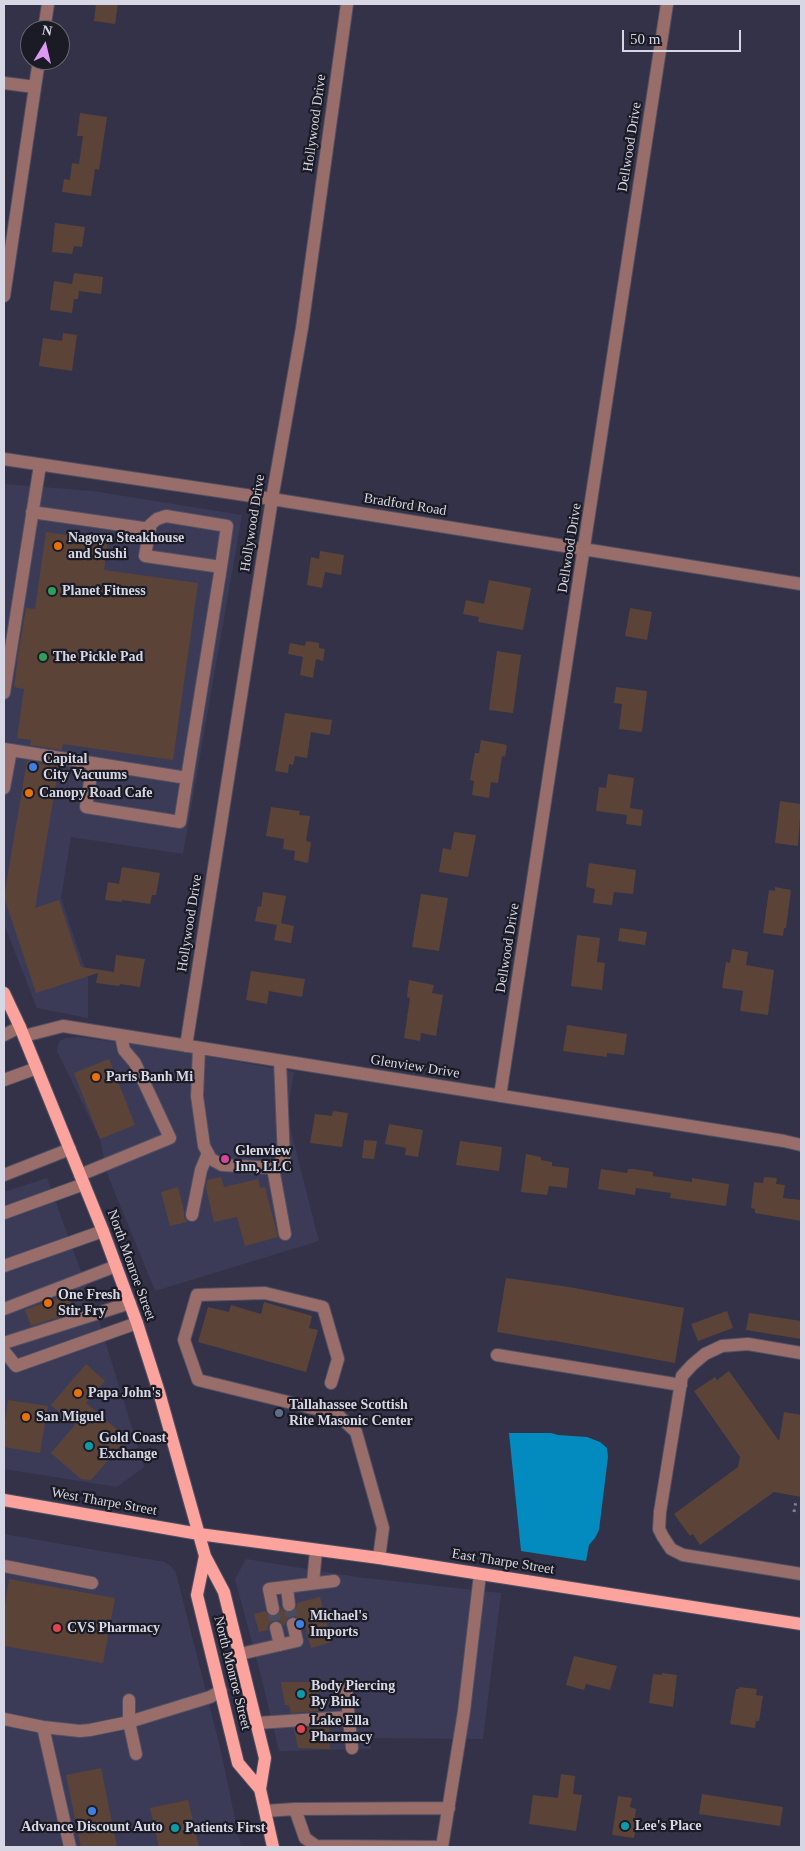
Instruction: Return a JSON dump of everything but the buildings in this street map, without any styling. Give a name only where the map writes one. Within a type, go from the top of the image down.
[{"type":"main road","name":"North Monroe Street","points":[[4,993],[7,1009],[22,1032],[37,1068],[103,1231],[137,1323],[159,1392],[205,1556],[224,1592],[265,1758],[260,1789],[273,1847]]},
{"type":"main road","name":"West Tharpe Street","points":[[4,1500],[199,1534]]},
{"type":"main road","name":"East Tharpe Street","points":[[199,1534],[379,1558],[801,1624]]},
{"type":"main road","name":"North Monroe Street","points":[[205,1556],[197,1595],[238,1763],[260,1789]]},
{"type":"street","points":[[46,20],[48,4]]},
{"type":"street","name":"Hollywood Drive","points":[[208,1153],[204,1146],[192,1047],[272,499],[302,328],[347,4]]},
{"type":"street","name":"Dellwood Drive","points":[[500,1096],[667,4]]},
{"type":"street","points":[[4,296],[37,70]]},
{"type":"street","points":[[4,83],[34,87]]},
{"type":"street","name":"Bradford Road","points":[[4,459],[272,499],[801,584]]},
{"type":"street","points":[[4,693],[40,465]]},
{"type":"street","points":[[32,512],[150,529]]},
{"type":"street","points":[[93,763],[86,807],[180,822],[221,568],[227,526],[166,516],[157,519],[150,525],[146,556],[221,568]]},
{"type":"street","points":[[4,788],[7,750],[187,778]]},
{"type":"street","name":"Glenview Drive","points":[[4,1035],[63,1026],[801,1145]]},
{"type":"street","points":[[4,1213],[82,1180],[170,1138],[135,1063],[124,1050],[121,1036]]},
{"type":"street","points":[[208,1153],[211,1159],[222,1165],[273,1168],[284,1159],[280,1061]]},
{"type":"street","points":[[4,1080],[37,1068]]},
{"type":"street","points":[[4,1175],[70,1149]]},
{"type":"street","points":[[192,1216],[201,1170],[208,1153]]},
{"type":"street","points":[[273,1168],[285,1234]]},
{"type":"street","points":[[4,1266],[103,1231]]},
{"type":"street","points":[[4,1260],[34,1250],[49,1250]]},
{"type":"street","points":[[4,1309],[116,1266]]},
{"type":"street","points":[[332,1383],[338,1359],[323,1307],[265,1293],[196,1294],[184,1340],[198,1380],[337,1414],[356,1432],[383,1528],[379,1558]]},
{"type":"street","points":[[130,1304],[4,1352],[16,1366],[137,1323]]},
{"type":"street","points":[[801,1353],[748,1344],[722,1346],[705,1354],[682,1376],[660,1512],[660,1529],[663,1538],[671,1549],[683,1555],[801,1574]]},
{"type":"street","points":[[497,1355],[681,1385]]},
{"type":"street","points":[[313,1583],[316,1550]]},
{"type":"street","points":[[4,1566],[92,1583]]},
{"type":"street","points":[[295,1809],[305,1838],[316,1846],[442,1847],[464,1712],[480,1574]]},
{"type":"street","points":[[273,1609],[269,1589],[334,1581]]},
{"type":"street","points":[[287,1587],[290,1605]]},
{"type":"street","points":[[240,1654],[297,1641],[293,1624]]},
{"type":"street","points":[[276,1628],[280,1645]]},
{"type":"street","points":[[346,1689],[352,1748]]},
{"type":"street","points":[[4,1719],[44,1727],[80,1731],[129,1722],[210,1697],[221,1691]]},
{"type":"street","points":[[128,1700],[129,1722],[136,1754]]},
{"type":"street","points":[[257,1723],[348,1717]]},
{"type":"street","points":[[44,1727],[70,1847]]},
{"type":"street","points":[[265,1811],[295,1809],[449,1808]]},
{"type":"path","points":[[794,1512],[796,1501]]},
{"type":"shaded area","points":[[4,484],[93,491],[242,515],[183,854],[71,837],[61,898],[88,978],[88,1018],[37,1008],[4,924]]},
{"type":"shaded area","name":"Glenview Inn, LLC","points":[[77,1037],[163,1048],[294,1072],[287,1115],[319,1241],[155,1291],[108,1176],[100,1139],[57,1051],[59,1041]]},
{"type":"shaded area","points":[[47,1178],[99,1321],[144,1467],[117,1487],[4,1469],[4,1192]]},
{"type":"shaded area","points":[[4,1534],[165,1562],[172,1567],[176,1573],[220,1747],[241,1847],[4,1847]]},
{"type":"shaded area","points":[[246,1559],[357,1577],[501,1593],[483,1739],[370,1738],[371,1749],[279,1751],[235,1579]]},
{"type":"water","points":[[509,1433],[551,1433],[587,1437],[600,1442],[607,1448],[608,1457],[599,1530],[589,1545],[586,1561],[521,1551]]},
{"type":"tunnel","points":[[289,1605],[293,1624]]},
{"type":"tunnel","points":[[273,1609],[276,1628]]},
{"type":"place","name":"Nagoya Steakhouse and Sushi","points":[[58,546]]},
{"type":"place","name":"Planet Fitness","points":[[52,591]]},
{"type":"place","name":"The Pickle Pad","points":[[43,657]]},
{"type":"place","name":"Capital City Vacuums","points":[[33,767]]},
{"type":"place","name":"Canopy Road Cafe","points":[[29,793]]},
{"type":"place","name":"Paris Banh Mi","points":[[96,1077]]},
{"type":"place","name":"Glenview Inn, LLC","points":[[225,1159]]},
{"type":"place","name":"One Fresh Stir Fry","points":[[48,1303]]},
{"type":"place","name":"Papa John's","points":[[78,1393]]},
{"type":"place","name":"Tallahassee Scottish Rite Masonic Center","points":[[279,1413]]},
{"type":"place","name":"San Miguel","points":[[26,1417]]},
{"type":"place","name":"Gold Coast Exchange","points":[[89,1446]]},
{"type":"place","name":"Michael's Imports","points":[[300,1624]]},
{"type":"place","name":"CVS Pharmacy","points":[[57,1628]]},
{"type":"place","name":"Body Piercing By Bink","points":[[301,1694]]},
{"type":"place","name":"Lake Ella Pharmacy","points":[[301,1729]]},
{"type":"place","name":"Advance Discount Auto","points":[[92,1811]]},
{"type":"place","name":"Lee's Place","points":[[625,1826]]},
{"type":"place","name":"Patients First","points":[[175,1828]]}]
